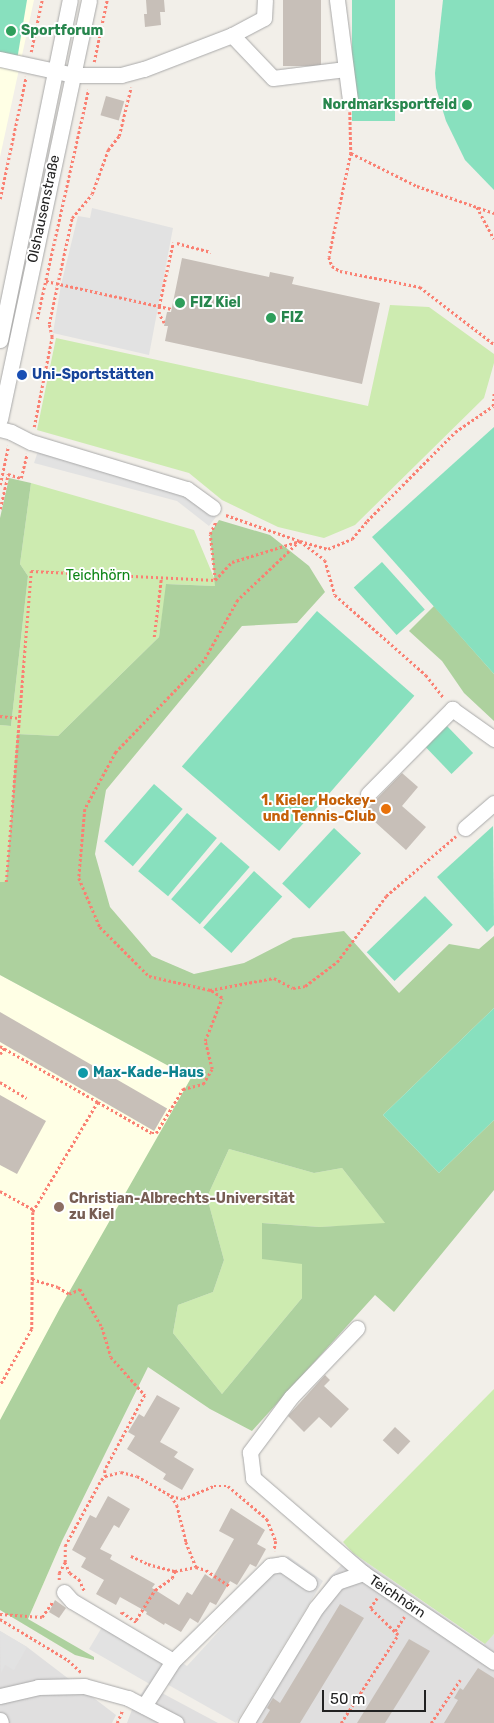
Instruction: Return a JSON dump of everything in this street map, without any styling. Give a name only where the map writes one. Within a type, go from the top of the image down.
[{"type":"street","name":"Olshausenstraße","points":[[0,340],[70,0]]},
{"type":"street","name":"Olshausenstraße","points":[[0,419],[74,75],[88,0]]},
{"type":"street","points":[[0,59],[74,75],[121,75],[144,69],[232,36],[264,18],[265,0]]},
{"type":"street","points":[[337,0],[350,100]]},
{"type":"street","points":[[232,36],[273,78],[345,69]]},
{"type":"street","points":[[6,430],[31,442],[187,489],[217,510]]},
{"type":"street","points":[[368,794],[452,709],[494,739]]},
{"type":"street","points":[[465,828],[494,803]]},
{"type":"street","points":[[357,1328],[291,1397],[250,1452],[253,1478],[362,1573]]},
{"type":"street","points":[[144,1706],[173,1661],[270,1566],[276,1563],[282,1564],[309,1583]]},
{"type":"street","name":"Teichhörn","points":[[246,1723],[316,1608],[337,1582],[362,1573],[494,1662]]},
{"type":"street","points":[[64,1592],[72,1601],[173,1661]]},
{"type":"street","points":[[0,1696],[38,1687],[84,1686],[128,1698],[176,1723]]},
{"type":"path","points":[[0,199],[42,0]]},
{"type":"path","points":[[37,320],[107,0]]},
{"type":"path","points":[[0,509],[8,474],[21,478],[31,442],[52,337],[49,324],[56,284],[72,218],[92,194],[108,150],[119,136],[131,87],[144,69]]},
{"type":"path","points":[[350,100],[351,153],[329,257],[332,266],[340,271],[420,287],[494,344]]},
{"type":"path","points":[[351,153],[416,186],[494,213]]},
{"type":"path","points":[[477,207],[494,239]]},
{"type":"path","points":[[164,323],[159,314],[159,306],[175,243],[211,252]]},
{"type":"path","points":[[46,281],[172,309]]},
{"type":"path","points":[[215,580],[210,534],[217,510],[300,541],[328,549],[352,540],[366,521],[455,432],[493,406],[494,392]]},
{"type":"path","points":[[0,485],[6,430]]},
{"type":"path","points":[[6,882],[31,570],[215,580],[232,562],[300,541]]},
{"type":"path","points":[[300,541],[325,560],[335,595],[426,675],[452,709]]},
{"type":"path","points":[[0,1046],[152,1133],[156,1133],[182,1088],[203,1084],[212,1070],[205,1041],[222,998],[210,990],[149,976],[100,927],[79,878],[85,809],[116,752],[204,661],[238,600],[300,541]]},
{"type":"path","points":[[154,637],[161,578]]},
{"type":"path","points":[[0,716],[18,718]]},
{"type":"path","points":[[210,990],[274,978],[293,988],[304,986],[337,962],[386,896],[465,828]]},
{"type":"path","points":[[0,1054],[4,1048]]},
{"type":"path","points":[[0,1082],[28,1098]]},
{"type":"path","points":[[1,1384],[32,1329],[34,1210],[98,1102]]},
{"type":"path","points":[[0,1191],[34,1210]]},
{"type":"path","points":[[0,1614],[42,1617],[54,1598],[64,1592],[59,1572],[64,1562],[65,1546],[105,1476],[105,1470],[145,1395],[111,1357],[102,1328],[80,1289],[69,1294],[58,1287],[32,1279]]},
{"type":"path","points":[[105,1476],[121,1472],[137,1476],[171,1496],[183,1499],[214,1486],[228,1486],[268,1520],[276,1541],[274,1557],[276,1563]]},
{"type":"path","points":[[171,1496],[177,1505],[186,1542],[196,1568]]},
{"type":"path","points":[[131,1556],[148,1564],[175,1571],[196,1568],[221,1580],[241,1595]]},
{"type":"path","points":[[64,1562],[70,1573],[79,1579],[86,1596]]},
{"type":"path","points":[[136,1620],[155,1590],[172,1578],[175,1571]]},
{"type":"path","points":[[341,1723],[398,1635],[370,1608],[384,1588]]},
{"type":"path","points":[[114,1614],[120,1616]]},
{"type":"path","points":[[0,1619],[68,1660],[81,1672],[84,1686]]},
{"type":"path","points":[[431,1723],[460,1680]]},
{"type":"shaded area","points":[[0,0],[34,0],[0,157]]},
{"type":"shaded area","points":[[92,208],[173,228],[149,355],[53,333],[61,285],[78,216],[90,218]]},
{"type":"shaded area","points":[[38,451],[183,491],[216,517],[209,526],[177,501],[34,463]]},
{"type":"shaded area","name":"Christian-Albrechts-Universität zu Kiel","points":[[0,975],[191,1078],[176,1107],[62,1541],[28,1619],[0,1604]]},
{"type":"shaded area","points":[[353,1553],[484,1644],[494,1634],[494,1723],[239,1723],[329,1578]]},
{"type":"shaded area","points":[[288,1556],[323,1581],[236,1723],[165,1683],[160,1690],[89,1649],[108,1617],[187,1666]]},
{"type":"shaded area","points":[[0,1631],[27,1647],[116,1715],[112,1723],[0,1723]]},
{"type":"shaded area","points":[[0,1631],[27,1647],[14,1670],[5,1665],[1,1673]]},
{"type":"shaded area","points":[[147,1685],[218,1723],[127,1723],[133,1707]]},
{"type":"green space","name":"Sportforum","points":[[0,0],[27,0],[16,66],[0,62]]},
{"type":"green space","points":[[352,0],[395,0],[395,121],[352,121]]},
{"type":"green space","name":"Nordmarksportfeld","points":[[443,0],[494,0],[494,190],[465,160],[446,121],[436,88],[435,73]]},
{"type":"green space","points":[[390,305],[429,307],[494,354],[494,363],[484,398],[355,525],[324,538],[278,527],[222,500],[189,473],[37,430],[56,338],[368,406]]},
{"type":"green space","points":[[494,427],[494,674],[372,537]]},
{"type":"green space","points":[[9,478],[31,483],[20,564],[28,576],[11,726],[0,725],[0,518]]},
{"type":"green space","name":"Teichhörn","points":[[31,483],[194,530],[215,580],[215,586],[167,584],[159,637],[58,736],[17,734],[6,882],[0,882],[0,725],[11,726],[28,576],[20,564]]},
{"type":"green space","points":[[219,520],[270,535],[309,566],[325,592],[297,623],[242,626],[106,790],[95,854],[110,907],[152,956],[194,974],[244,963],[293,938],[344,931],[399,993],[449,944],[479,949],[494,936],[494,1008],[383,1115],[439,1173],[494,1120],[494,1190],[394,1312],[375,1295],[252,1431],[210,1409],[148,1367],[62,1541],[28,1619],[94,1657],[94,1660],[75,1655],[0,1610],[0,1420],[60,1308],[191,1078],[0,975],[0,882],[6,882],[17,734],[58,736],[159,637],[166,584],[215,586],[210,534]],"holes":[[[229,1149],[314,1173],[342,1168],[385,1223],[320,1227],[262,1223],[262,1259],[302,1264],[302,1298],[222,1394],[173,1333],[178,1305],[213,1292],[224,1260],[207,1197]]]},
{"type":"green space","points":[[382,562],[425,610],[397,635],[354,587]]},
{"type":"green space","points":[[434,606],[494,674],[494,721],[464,693],[442,661],[409,631]]},
{"type":"green space","points":[[317,611],[414,696],[279,851],[182,766]]},
{"type":"green space","points":[[446,725],[473,753],[452,774],[424,746]]},
{"type":"green space","points":[[154,784],[183,809],[133,866],[104,841]]},
{"type":"green space","points":[[187,813],[217,838],[168,896],[138,871]]},
{"type":"green space","points":[[493,826],[494,925],[487,932],[437,877]]},
{"type":"green space","points":[[334,828],[361,853],[309,909],[282,884]]},
{"type":"green space","points":[[221,842],[250,867],[200,924],[171,899]]},
{"type":"green space","points":[[254,871],[282,896],[231,953],[203,927]]},
{"type":"green space","points":[[425,896],[453,925],[395,981],[367,952]]},
{"type":"green space","points":[[494,1008],[494,1120],[439,1173],[383,1115]]},
{"type":"green space","points":[[229,1149],[314,1173],[342,1168],[386,1224],[320,1227],[262,1223],[302,1264],[302,1298],[222,1394],[173,1333],[178,1305],[213,1292],[224,1260],[207,1197]]},
{"type":"green space","points":[[494,1389],[494,1634],[485,1644],[353,1553],[343,1542]]},
{"type":"building","points":[[146,0],[164,0],[165,12],[160,12],[161,25],[145,27],[144,14],[147,14]]},
{"type":"building","points":[[283,0],[321,0],[321,66],[283,66]]},
{"type":"building","points":[[106,96],[124,101],[119,120],[100,115]]},
{"type":"building","name":"FIZ","points":[[182,258],[269,277],[270,272],[294,277],[292,284],[380,303],[362,384],[165,341],[168,326],[164,326],[167,312],[171,312]]},
{"type":"building","name":"1. Kieler Hockey- und Tennis-Club","points":[[402,773],[418,787],[402,806],[426,827],[406,850],[364,812]]},
{"type":"building","name":"Max-Kade-Haus","points":[[0,1012],[167,1108],[154,1131],[0,1042]]},
{"type":"building","points":[[0,1095],[46,1121],[17,1174],[0,1165]]},
{"type":"building","points":[[325,1375],[330,1380],[324,1386],[349,1409],[331,1428],[319,1417],[304,1432],[288,1416]]},
{"type":"building","points":[[157,1395],[180,1408],[160,1442],[178,1452],[174,1457],[194,1469],[182,1490],[163,1479],[166,1474],[127,1449],[135,1436],[128,1432],[139,1414],[144,1417]]},
{"type":"building","points":[[395,1427],[410,1441],[398,1454],[383,1440]]},
{"type":"building","points":[[108,1496],[130,1509],[119,1528],[114,1525],[100,1549],[112,1555],[110,1559],[155,1584],[152,1588],[179,1605],[187,1592],[192,1595],[205,1574],[212,1579],[234,1539],[219,1531],[231,1508],[265,1530],[257,1544],[266,1549],[256,1567],[250,1564],[237,1585],[230,1581],[216,1605],[210,1602],[198,1623],[190,1618],[181,1632],[165,1623],[164,1625],[146,1614],[147,1612],[120,1597],[116,1605],[96,1594],[104,1580],[81,1567],[86,1558],[72,1550],[90,1515],[96,1518]]},
{"type":"building","points":[[55,1600],[66,1608],[59,1618],[49,1612]]},
{"type":"building","points":[[340,1604],[364,1618],[300,1723],[262,1723],[270,1710],[267,1708],[273,1698],[280,1703]]},
{"type":"building","points":[[409,1639],[430,1651],[385,1723],[357,1723]]},
{"type":"building","points":[[478,1668],[494,1678],[494,1723],[444,1723],[458,1700],[454,1698],[460,1688],[463,1690]]},
{"type":"place","name":"Sportforum","points":[[11,31]]},
{"type":"place","name":"Nordmarksportfeld","points":[[467,105]]},
{"type":"place","name":"FIZ Kiel","points":[[180,303]]},
{"type":"place","name":"FIZ","points":[[271,318]]},
{"type":"place","name":"Uni-Sportstätten","points":[[22,375]]},
{"type":"place","name":"1. Kieler Hockey- und Tennis-Club","points":[[386,809]]},
{"type":"place","name":"Max-Kade-Haus","points":[[83,1073]]},
{"type":"place","name":"Christian-Albrechts-Universität zu Kiel","points":[[59,1207]]}]
